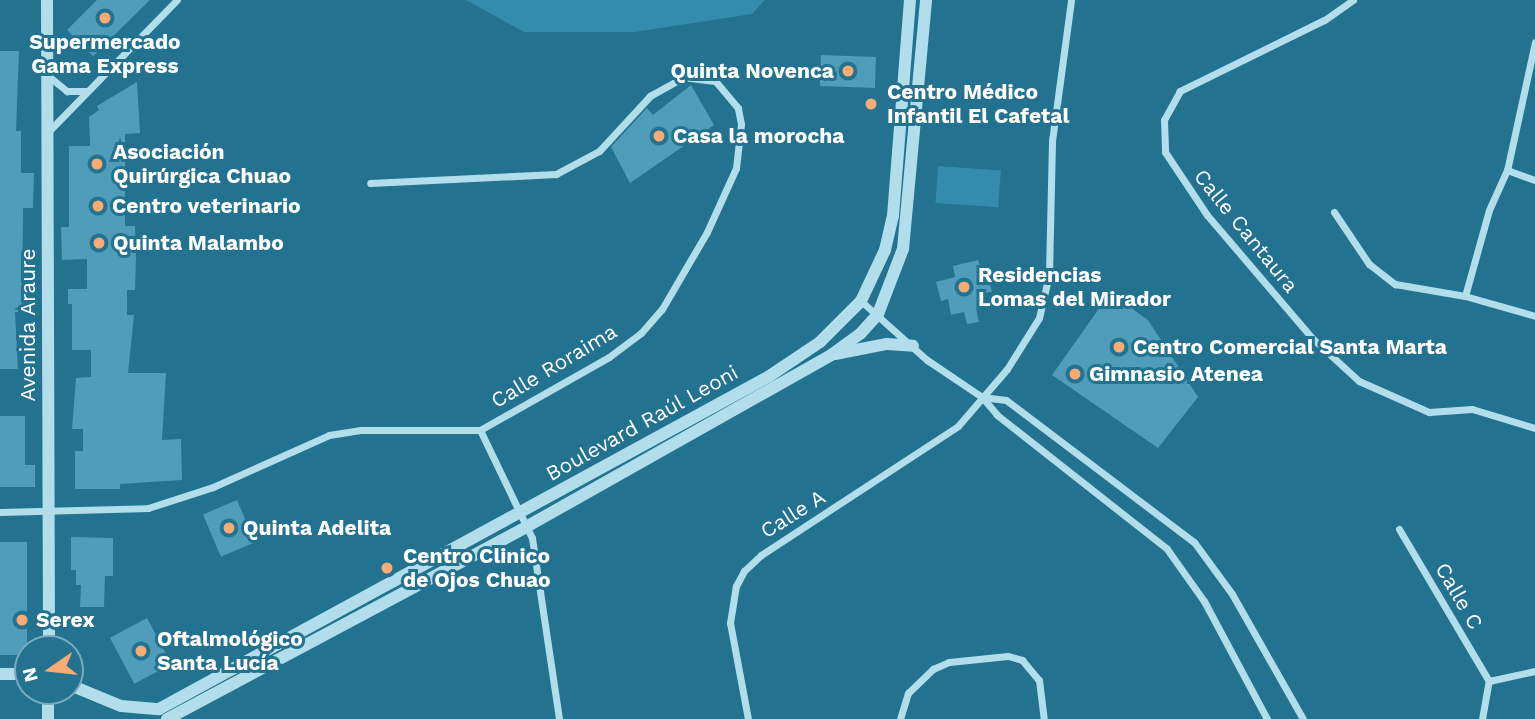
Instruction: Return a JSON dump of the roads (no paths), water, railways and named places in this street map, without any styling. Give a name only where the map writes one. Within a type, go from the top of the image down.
[{"type":"street","name":"Avenida Araure","points":[[47,0],[49,635]]},
{"type":"street","points":[[47,133],[177,0]]},
{"type":"street","name":"Boulevard Raúl Leoni","points":[[163,714],[519,512],[786,366],[820,342],[861,300],[885,250],[892,216],[910,0]]},
{"type":"street","name":"Boulevard Raúl Leoni","points":[[163,714],[188,707],[526,527],[831,355],[878,314],[894,282],[908,215],[926,0]]},
{"type":"street","name":"Calle A","points":[[748,719],[730,623],[736,586],[744,571],[761,555],[958,426],[1028,336],[1045,297],[1052,141],[1071,0]]},
{"type":"street","name":"Calle Cantaura","points":[[1353,0],[1325,20],[1180,91],[1164,120],[1165,152],[1208,215],[1311,338],[1359,381],[1429,412],[1472,409],[1535,428]]},
{"type":"street","points":[[1465,296],[1489,210],[1507,170],[1535,42]]},
{"type":"street","points":[[46,73],[62,89],[86,91]]},
{"type":"street","name":"Calle Roraima","points":[[0,512],[161,506],[329,435],[361,430],[480,430],[609,356],[641,333],[662,309],[707,232],[736,168],[742,146],[738,108],[715,81],[684,78],[649,96],[599,151],[556,174],[370,183]]},
{"type":"street","points":[[1507,170],[1535,180]]},
{"type":"street","points":[[1334,212],[1381,276],[1395,284],[1465,296],[1535,316]]},
{"type":"street","points":[[861,300],[913,346],[982,397],[997,415],[1167,549],[1204,601],[1267,719]]},
{"type":"street","points":[[831,355],[873,345],[913,346]]},
{"type":"street","points":[[982,397],[1006,400],[1194,542],[1232,594],[1303,719]]},
{"type":"street","points":[[480,430],[532,538],[559,719]]},
{"type":"street","name":"Calle C","points":[[1399,529],[1489,681]]},
{"type":"street","points":[[900,719],[908,693],[933,669],[949,662],[1007,656],[1022,660],[1039,680],[1044,719]]},
{"type":"street","points":[[1482,719],[1489,681],[1535,671]]},
{"type":"street","points":[[84,691],[121,706],[163,714]]},
{"type":"place","name":"Supermercado Gama Express","points":[[105,18]]},
{"type":"place","name":"Quinta Novenca","points":[[848,71]]},
{"type":"place","name":"Centro Médico Infantil El Cafetal","points":[[871,104]]},
{"type":"place","name":"Casa la morocha","points":[[659,136]]},
{"type":"place","name":"Asociación Quirúrgica Chuao","points":[[97,164]]},
{"type":"place","name":"Centro veterinario","points":[[98,206]]},
{"type":"place","name":"Quinta Malambo","points":[[99,243]]},
{"type":"place","name":"Residencias Lomas del Mirador","points":[[964,287]]},
{"type":"place","name":"Centro Comercial Santa Marta","points":[[1119,347]]},
{"type":"place","name":"Gimnasio Atenea","points":[[1075,374]]},
{"type":"place","name":"Quinta Adelita","points":[[229,528]]},
{"type":"place","name":"Centro Clinico de Ojos Chuao","points":[[387,568]]},
{"type":"place","name":"Serex","points":[[22,620]]},
{"type":"place","name":"Oftalmológico Santa Lucía","points":[[141,651]]}]
